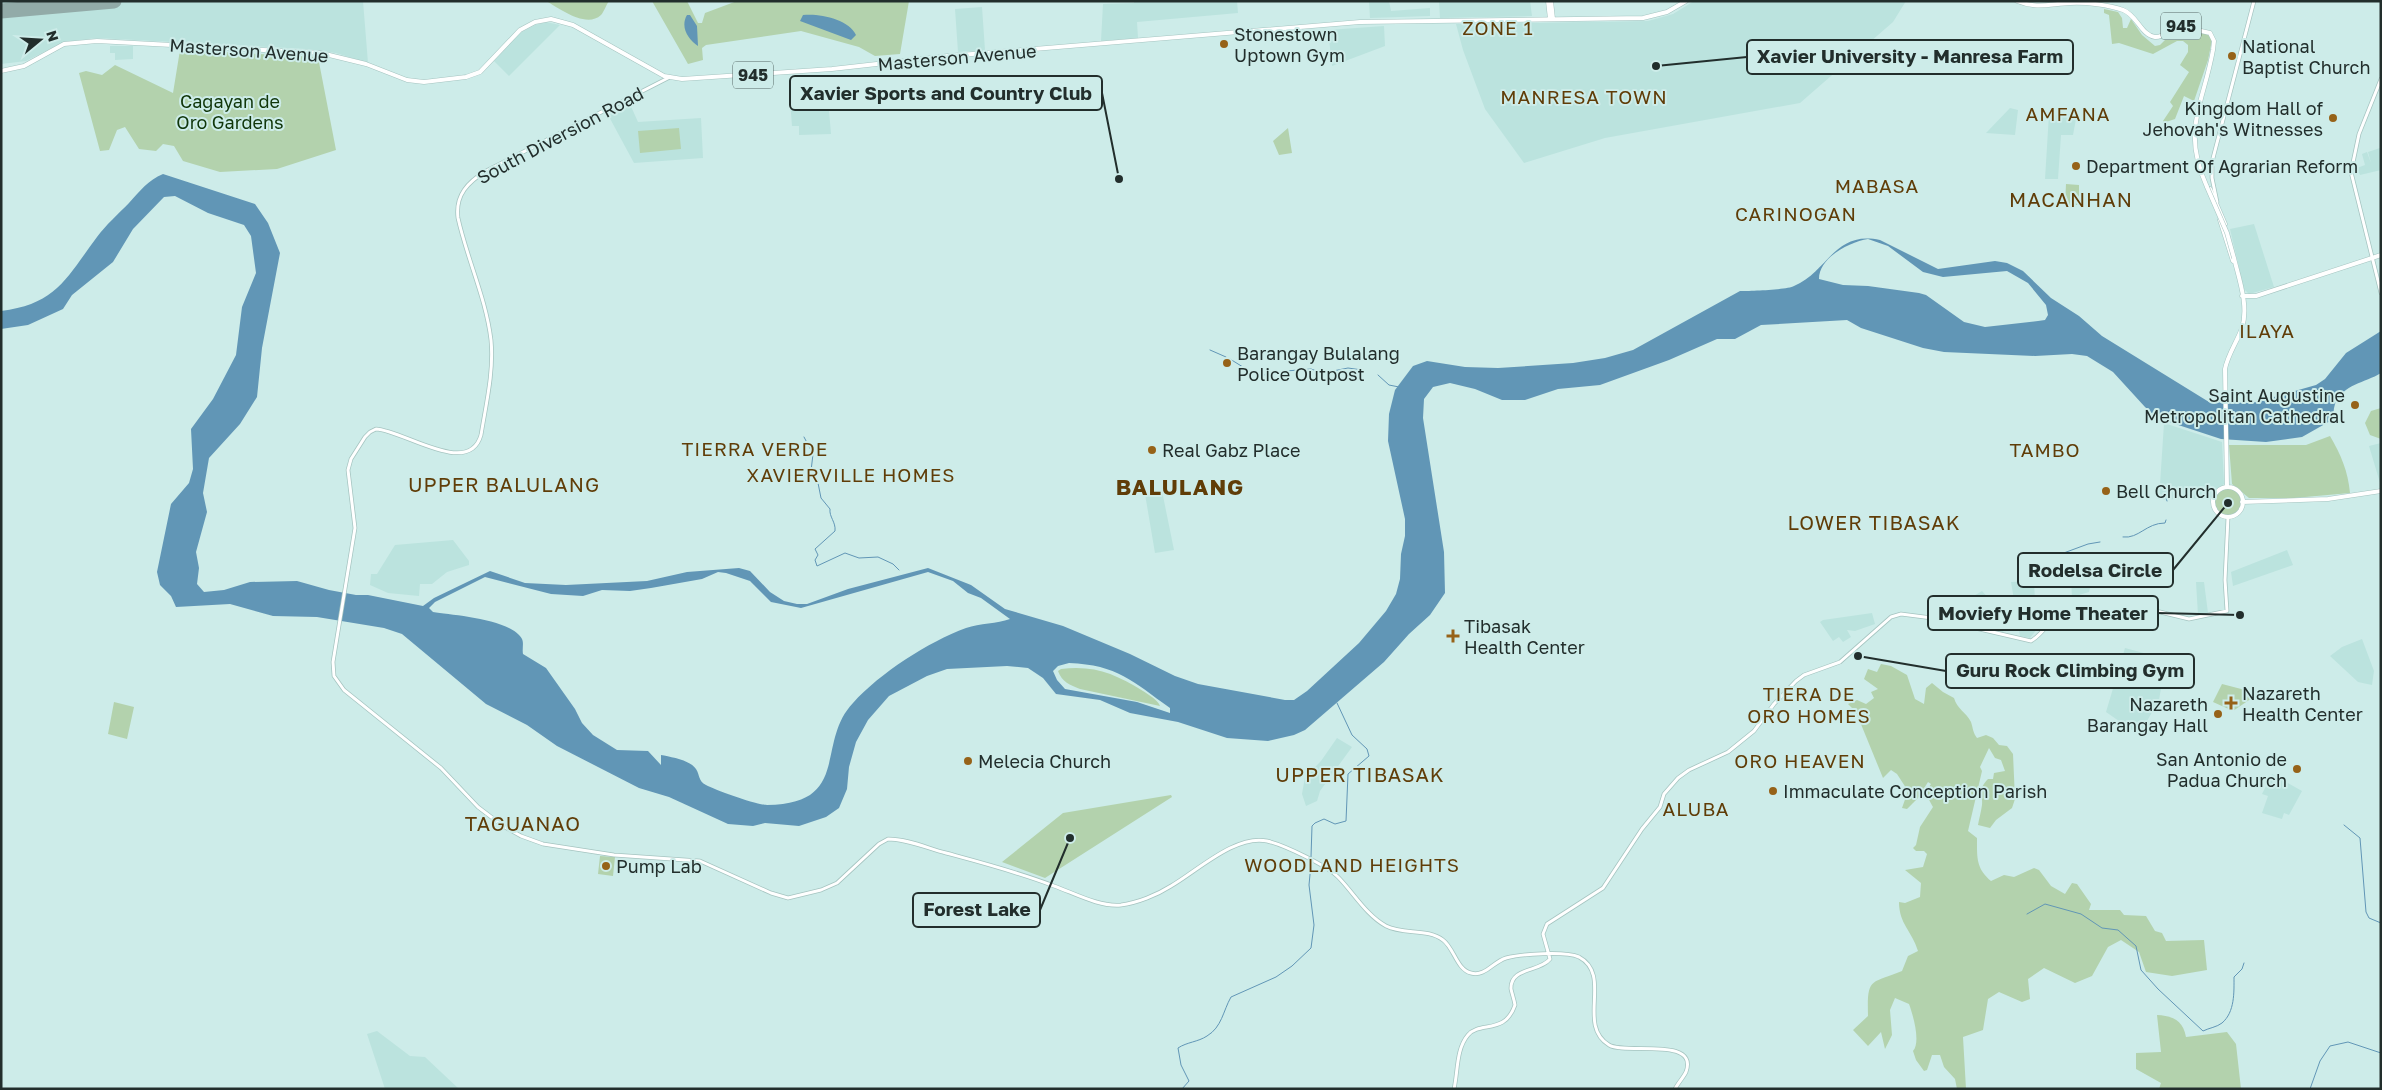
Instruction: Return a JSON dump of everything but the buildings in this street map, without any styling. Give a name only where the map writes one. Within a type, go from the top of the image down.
[{"type":"main road","points":[[1549,1],[1552,19]]},
{"type":"main road","name":"Masterson Avenue","points":[[1,71],[24,66],[64,44],[98,41],[321,53],[366,64],[407,80],[429,82],[466,77],[480,72],[520,30],[535,22],[551,20],[573,26],[668,78],[693,78],[832,69],[948,56],[1341,23],[1643,18],[1667,12],[1686,1]]},
{"type":"main road","name":"945","points":[[2017,1],[2039,7],[2078,3],[2121,10],[2131,15],[2149,35],[2156,37],[2161,37],[2179,26],[2202,29],[2210,33],[2214,41],[2214,50],[2194,131],[2196,158],[2203,179],[2227,233],[2242,296]]},
{"type":"main road","points":[[2217,209],[2212,174],[2213,156],[2254,1]]},
{"type":"main road","name":"South Diversion Road","points":[[668,78],[486,171],[472,180],[464,189],[458,204],[458,218],[488,324],[492,353],[489,387],[479,442],[469,451],[456,454],[426,446],[381,429],[367,434],[352,459],[348,470],[355,528],[335,646],[333,669],[336,681],[344,690],[441,768],[478,807],[503,826],[521,836],[553,846],[614,855],[700,861],[770,893],[788,898],[831,886],[844,878],[879,844],[888,839],[895,839],[1001,867],[1100,902],[1119,905],[1144,898],[1170,887],[1239,844],[1249,840],[1262,840],[1284,846],[1331,871],[1375,918],[1386,926],[1406,932],[1440,937],[1448,944],[1461,967],[1468,973],[1481,974],[1508,958],[1562,954],[1577,956],[1593,972],[1595,985],[1594,1020],[1602,1038],[1608,1045],[1621,1050],[1668,1048],[1681,1054],[1685,1060],[1686,1068],[1675,1089]]},
{"type":"main road","points":[[2381,79],[2359,134],[2351,172],[2381,293]]},
{"type":"main road","points":[[2212,174],[2220,215]]},
{"type":"main road","points":[[2203,179],[2216,199]]},
{"type":"main road","points":[[2203,179],[2232,243],[2235,265]]},
{"type":"main road","points":[[2227,487],[2225,368],[2244,317],[2242,296],[2256,296],[2381,255]]},
{"type":"main road","points":[[2227,487],[2238,492],[2242,502],[2237,513],[2228,516],[2218,513],[2213,502],[2217,492],[2227,487]]},
{"type":"main road","points":[[2242,502],[2328,499],[2381,491]]},
{"type":"main road","points":[[1454,1089],[1460,1053],[1468,1034],[1474,1030],[1496,1026],[1505,1020],[1515,1004],[1511,989],[1515,977],[1520,973],[1544,965],[1549,960],[1550,955],[1544,937],[1545,927],[1603,888],[1645,825],[1658,810],[1664,794],[1678,778],[1689,770],[1719,757],[1754,731],[1785,691],[1800,677],[1840,662],[1884,622],[1901,614],[1932,618],[2031,641],[2037,638],[2061,610],[2091,599],[2102,598],[2189,619],[2227,611],[2225,580],[2228,516]]},
{"type":"shaded area","points":[[1,1],[363,1],[368,63],[336,53],[306,49],[97,38],[64,42],[26,61],[1,64]]},
{"type":"shaded area","points":[[1134,1],[1237,1],[1238,13],[1137,22],[1138,38],[1101,41],[1103,4],[1134,3]]},
{"type":"shaded area","points":[[1369,1],[1389,1],[1391,11],[1430,8],[1430,16],[1370,18]]},
{"type":"shaded area","points":[[1439,1],[1530,1],[1532,16],[1440,18]]},
{"type":"shaded area","points":[[1694,1],[1906,1],[1893,22],[1800,103],[1605,138],[1524,163],[1485,109],[1463,50],[1456,24],[1648,21],[1673,14]]},
{"type":"shaded area","points":[[982,7],[985,50],[958,52],[955,9]]},
{"type":"shaded area","points":[[546,22],[560,25],[509,76],[494,61],[520,33],[535,25]]},
{"type":"shaded area","points":[[1384,26],[1385,46],[1332,66],[1328,30]]},
{"type":"shaded area","points":[[110,46],[133,46],[133,59],[115,60],[115,53],[110,53]]},
{"type":"shaded area","points":[[826,75],[831,134],[799,135],[799,126],[792,126],[790,100],[798,99],[796,77]]},
{"type":"shaded area","points":[[629,102],[638,122],[701,118],[703,158],[634,163],[607,113]]},
{"type":"shaded area","points":[[2010,108],[2018,110],[2015,135],[1986,133]]},
{"type":"shaded area","points":[[2049,114],[2076,119],[2073,135],[2061,135],[2058,179],[2045,179]]},
{"type":"shaded area","points":[[2380,148],[2381,170],[2360,175],[2357,168],[2365,165],[2362,154],[2367,152],[2371,163],[2368,152]]},
{"type":"shaded area","points":[[2254,224],[2274,287],[2249,294],[2244,289],[2230,229]]},
{"type":"shaded area","points":[[2164,423],[2222,442],[2224,484],[2210,498],[2159,500]]},
{"type":"shaded area","points":[[2381,443],[2381,486],[2369,446]]},
{"type":"shaded area","points":[[1162,491],[1174,550],[1155,553],[1145,494]]},
{"type":"shaded area","points":[[453,540],[469,561],[469,565],[447,572],[432,584],[420,584],[419,596],[388,593],[370,585],[371,574],[377,574],[395,545]]},
{"type":"shaded area","points":[[2287,550],[2293,565],[2233,586],[2231,572]]},
{"type":"shaded area","points":[[2097,557],[2089,592],[2072,597],[2071,580],[2079,578],[2079,563],[2093,560]]},
{"type":"shaded area","points":[[2034,581],[2036,621],[2042,628],[2040,631],[2037,629],[2030,638],[2020,636],[2011,582]]},
{"type":"shaded area","points":[[2196,582],[2204,582],[2208,613],[2198,615]]},
{"type":"shaded area","points":[[1982,591],[2007,619],[2003,632],[1973,625],[1975,613],[1969,610],[1972,597]]},
{"type":"shaded area","points":[[1872,613],[1875,624],[1855,631],[1847,630],[1851,637],[1843,642],[1839,637],[1833,641],[1820,622],[1823,620]]},
{"type":"shaded area","points":[[2362,639],[2374,671],[2372,685],[2358,682],[2330,656],[2342,647]]},
{"type":"shaded area","points":[[2125,648],[2166,659],[2159,700],[2139,735],[2106,712]]},
{"type":"shaded area","points":[[1337,738],[1352,747],[1320,791],[1317,801],[1306,806],[1302,794],[1305,777],[1321,761]]},
{"type":"shaded area","points":[[2272,774],[2302,791],[2289,815],[2284,813],[2282,819],[2262,813],[2268,796],[2262,794]]},
{"type":"shaded area","points":[[377,1031],[410,1056],[425,1057],[459,1089],[385,1089],[367,1034]]},
{"type":"green space","points":[[546,1],[609,1],[601,15],[595,19],[588,20],[573,16]]},
{"type":"green space","points":[[652,1],[687,1],[698,23],[702,23],[705,13],[737,1],[909,1],[900,54],[875,56],[859,47],[801,31],[706,45],[702,48],[703,60],[688,64]]},
{"type":"green space","points":[[2104,9],[2118,12],[2122,18],[2123,28],[2127,28],[2131,19],[2142,35],[2155,46],[2160,45],[2176,29],[2207,33],[2212,40],[2208,60],[2194,101],[2184,96],[2175,119],[2163,123],[2173,106],[2170,102],[2189,72],[2180,65],[2188,52],[2188,45],[2183,41],[2177,41],[2153,54],[2119,43],[2112,44],[2109,15],[2104,13]]},
{"type":"green space","name":"Cagayan de Oro Gardens","points":[[180,50],[318,57],[336,150],[277,169],[220,172],[183,161],[174,146],[163,144],[156,151],[139,149],[125,127],[117,130],[109,150],[100,151],[79,73],[86,71],[102,75],[115,65],[173,93]]},
{"type":"green space","points":[[679,128],[681,149],[640,153],[638,131]]},
{"type":"green space","points":[[1288,128],[1292,153],[1279,155],[1273,141]]},
{"type":"green space","points":[[2066,184],[2079,185],[2079,205],[2065,205]]},
{"type":"green space","points":[[2381,408],[2381,439],[2370,435],[2365,423],[2371,411]]},
{"type":"green space","points":[[2330,436],[2348,477],[2350,493],[2294,498],[2249,498],[2232,484],[2229,445],[2306,445]]},
{"type":"green space","points":[[2228,489],[2237,493],[2241,502],[2237,511],[2228,515],[2219,511],[2215,502],[2219,493]]},
{"type":"green space","points":[[1881,664],[1891,666],[1907,675],[1915,699],[1924,704],[1926,688],[1932,683],[1954,698],[1957,705],[1971,722],[1977,738],[1986,735],[1993,738],[1999,745],[2007,746],[2013,754],[2015,799],[2012,808],[1996,820],[1990,828],[1978,825],[1983,786],[1988,779],[1993,779],[1994,773],[2005,771],[2001,760],[1995,758],[1989,748],[1980,767],[1982,771],[1968,831],[1977,838],[1978,862],[1982,872],[1991,881],[2004,875],[2014,877],[2034,868],[2039,870],[2051,886],[2065,894],[2072,883],[2077,884],[2091,904],[2089,910],[2120,910],[2124,915],[2146,916],[2155,931],[2162,933],[2166,941],[2204,940],[2207,970],[2172,976],[2146,972],[2139,952],[2121,940],[2108,947],[2092,976],[2075,983],[2044,968],[2028,979],[2030,999],[2022,1002],[1999,992],[1988,999],[1983,1030],[1963,1037],[1966,1089],[1957,1089],[1955,1079],[1944,1067],[1940,1055],[1932,1055],[1927,1070],[1924,1071],[1916,1060],[1913,1051],[1916,1041],[1916,1028],[1909,1004],[1895,998],[1890,1010],[1892,1035],[1885,1049],[1881,1032],[1868,1046],[1853,1030],[1868,1016],[1868,994],[1870,988],[1877,981],[1902,971],[1908,956],[1918,951],[1903,922],[1899,902],[1905,903],[1920,897],[1921,883],[1905,870],[1923,867],[1927,854],[1924,851],[1916,851],[1913,848],[1916,845],[1920,827],[1933,807],[1928,796],[1931,784],[1928,782],[1918,798],[1907,809],[1902,808],[1908,791],[1897,774],[1891,770],[1883,778],[1856,712],[1848,704],[1857,700],[1866,704],[1874,698],[1871,692],[1878,689],[1864,679],[1868,669],[1877,672]]},
{"type":"green space","points":[[1084,668],[1104,672],[1148,694],[1160,706],[1080,689],[1064,680],[1058,671],[1061,669]]},
{"type":"green space","points":[[2222,684],[2245,690],[2252,698],[2233,711],[2213,702]]},
{"type":"green space","points":[[114,702],[134,707],[127,739],[108,734]]},
{"type":"green space","points":[[1171,795],[1172,797],[1045,878],[1002,862],[1063,813]]},
{"type":"green space","name":"Pump Lab","points":[[600,856],[615,857],[613,876],[598,874]]},
{"type":"green space","points":[[2157,1015],[2168,1016],[2180,1023],[2186,1037],[2227,1032],[2236,1044],[2241,1089],[2159,1089],[2161,1083],[2136,1069],[2136,1053],[2161,1052]]},
{"type":"water","points":[[687,15],[690,15],[697,26],[698,46],[686,32],[684,24]]},
{"type":"water","points":[[803,15],[833,18],[847,25],[856,35],[851,40],[800,21]]},
{"type":"water","points":[[163,174],[255,204],[268,223],[280,253],[262,348],[257,397],[240,424],[209,458],[203,493],[207,512],[196,552],[199,568],[197,584],[204,592],[224,590],[250,582],[297,581],[329,590],[356,595],[368,595],[423,606],[434,598],[490,571],[525,583],[566,585],[647,581],[687,572],[739,568],[750,571],[770,592],[784,601],[807,604],[848,589],[928,568],[971,585],[1005,609],[1063,626],[1130,654],[1175,676],[1198,684],[1294,700],[1307,691],[1359,643],[1386,611],[1396,594],[1400,579],[1405,519],[1388,441],[1389,414],[1395,390],[1413,366],[1427,361],[1465,367],[1498,368],[1573,363],[1605,358],[1633,350],[1740,291],[1794,286],[1806,280],[1832,254],[1842,246],[1852,241],[1867,239],[1853,243],[1830,257],[1820,271],[1819,279],[1843,285],[1868,286],[1926,295],[1964,322],[1985,327],[2045,320],[2048,315],[2046,305],[2028,283],[2007,271],[1943,277],[1923,272],[1888,246],[1869,239],[1880,240],[1938,269],[1995,261],[2007,263],[2023,271],[2051,298],[2079,316],[2102,336],[2209,402],[2252,403],[2316,385],[2325,379],[2346,353],[2381,331],[2381,373],[2343,392],[2335,404],[2332,420],[2302,437],[2266,442],[2221,439],[2157,418],[2113,372],[2087,356],[2072,354],[2035,356],[1944,352],[1923,348],[1861,328],[1847,320],[1761,325],[1735,339],[1717,339],[1669,360],[1600,385],[1558,389],[1525,400],[1502,400],[1475,389],[1450,383],[1433,387],[1424,399],[1423,418],[1444,552],[1445,593],[1430,615],[1409,634],[1384,662],[1305,730],[1294,735],[1268,741],[1227,738],[1178,722],[1130,713],[1100,700],[1056,694],[1043,678],[1028,668],[1007,666],[947,669],[927,676],[889,696],[868,720],[856,742],[849,767],[847,789],[839,808],[826,817],[799,826],[765,823],[753,826],[728,824],[669,797],[639,788],[557,746],[527,725],[486,704],[402,634],[384,628],[317,617],[273,616],[230,604],[176,607],[171,596],[160,585],[157,572],[171,504],[189,483],[193,469],[191,429],[213,399],[236,355],[242,307],[256,273],[251,236],[244,225],[208,213],[175,196],[164,197],[133,229],[113,262],[72,295],[63,309],[28,325],[1,329],[1,311],[35,302],[59,286],[104,228],[144,186]],"holes":[[[718,572],[750,581],[771,602],[801,608],[928,572],[953,581],[968,593],[981,598],[1010,619],[971,626],[951,634],[936,641],[891,670],[864,692],[853,703],[842,719],[835,736],[828,769],[822,783],[811,794],[794,802],[767,805],[736,797],[706,785],[700,780],[696,769],[685,761],[661,755],[661,765],[648,751],[617,750],[593,735],[582,723],[575,709],[546,668],[523,654],[523,641],[516,632],[494,622],[433,612],[429,608],[435,602],[485,577],[551,594],[583,596],[602,590],[630,591],[702,579]],[[1069,663],[1086,664],[1112,671],[1134,682],[1170,708],[1170,713],[1137,702],[1065,689],[1057,680],[1053,671],[1058,666]]]},
{"type":"waterway","points":[[1210,350],[1226,357]]},
{"type":"waterway","points":[[1230,359],[1251,372],[1265,375],[1311,369],[1323,373],[1348,368],[1362,370]]},
{"type":"waterway","points":[[1378,375],[1389,385],[1399,387]]},
{"type":"waterway","points":[[804,437],[813,454],[811,471],[808,475],[818,483],[821,498],[830,509],[830,515],[835,528],[835,531],[815,549],[818,555],[815,560],[817,566],[845,553],[859,558],[878,557],[893,564],[899,570]]},
{"type":"waterway","points":[[2165,495],[2167,501]]},
{"type":"waterway","points":[[2123,537],[2134,536],[2153,525],[2165,523],[2166,520]]},
{"type":"waterway","points":[[2061,554],[2088,544],[2100,542]]},
{"type":"waterway","points":[[1311,857],[1312,826],[1324,819],[1335,824],[1346,821],[1348,774],[1369,756],[1367,749],[1352,735],[1337,703]]},
{"type":"waterway","points":[[2344,825],[2360,838],[2366,912],[2369,918],[2381,923]]},
{"type":"waterway","points":[[1182,1089],[1189,1081],[1181,1065],[1178,1048],[1204,1038],[1212,1032],[1219,1023],[1231,997],[1276,977],[1292,966],[1311,948],[1314,925],[1309,885],[1311,864]]},
{"type":"waterway","points":[[2027,914],[2045,904],[2081,914],[2102,928],[2118,930],[2136,946],[2141,970],[2158,989],[2203,1031],[2222,1023],[2226,1018],[2232,1008],[2234,977],[2242,969],[2244,963]]},
{"type":"waterway","points":[[2310,1089],[2320,1061],[2330,1046],[2348,1042],[2381,1053]]},
{"type":"runway","points":[[1,11],[114,1]]},
{"type":"place","name":"Stonestown Uptown Gym","points":[[1224,44]]},
{"type":"place","name":"National Baptist Church","points":[[2232,56]]},
{"type":"place","name":"Xavier University - Manresa Farm","points":[[1656,66]]},
{"type":"place","name":"Kingdom Hall of Jehovah's Witnesses","points":[[2333,118]]},
{"type":"place","name":"Department Of Agrarian Reform","points":[[2076,166]]},
{"type":"place","name":"Xavier Sports and Country Club","points":[[1119,179]]},
{"type":"place","name":"Barangay Bulalang Police Outpost","points":[[1227,363]]},
{"type":"place","name":"Saint Augustine Metropolitan Cathedral","points":[[2355,405]]},
{"type":"place","name":"Real Gabz Place","points":[[1152,450]]},
{"type":"place","name":"Bell Church","points":[[2106,491]]},
{"type":"place","name":"Rodelsa Circle","points":[[2228,503]]},
{"type":"place","name":"Moviefy Home Theater","points":[[2240,615]]},
{"type":"place","name":"Tibasak Health Center","points":[[1453,636]]},
{"type":"place","name":"Guru Rock Climbing Gym","points":[[1858,656]]},
{"type":"place","name":"Nazareth Health Center","points":[[2231,703]]},
{"type":"place","name":"Nazareth Barangay Hall","points":[[2218,714]]},
{"type":"place","name":"Melecia Church","points":[[968,761]]},
{"type":"place","name":"San Antonio de Padua Church","points":[[2297,769]]},
{"type":"place","name":"Immaculate Conception Parish","points":[[1773,791]]},
{"type":"place","name":"Forest Lake","points":[[1070,838]]},
{"type":"place","name":"Pump Lab","points":[[606,866]]},
{"type":"district","name":"ZONE 1","points":[[1498,27]]},
{"type":"district","name":"MANRESA TOWN","points":[[1584,96]]},
{"type":"district","name":"AMFANA","points":[[2068,113]]},
{"type":"district","name":"MABASA","points":[[1877,185]]},
{"type":"district","name":"MACANHAN","points":[[2071,199]]},
{"type":"district","name":"CARINOGAN","points":[[1796,213]]},
{"type":"district","name":"ILAYA","points":[[2267,330]]},
{"type":"district","name":"TIERRA VERDE","points":[[755,448]]},
{"type":"district","name":"TAMBO","points":[[2045,449]]},
{"type":"district","name":"XAVIERVILLE HOMES","points":[[851,474]]},
{"type":"district","name":"UPPER BALULANG","points":[[504,484]]},
{"type":"district","name":"BALULANG","points":[[1180,486]]},
{"type":"district","name":"LOWER TIBASAK","points":[[1874,522]]},
{"type":"district","name":"TIERA DE ORO HOMES","points":[[1809,704]]},
{"type":"district","name":"ORO HEAVEN","points":[[1800,760]]},
{"type":"district","name":"UPPER TIBASAK","points":[[1360,774]]},
{"type":"district","name":"ALUBA","points":[[1696,808]]},
{"type":"district","name":"TAGUANAO","points":[[523,823]]},
{"type":"district","name":"WOODLAND HEIGHTS","points":[[1352,864]]}]
